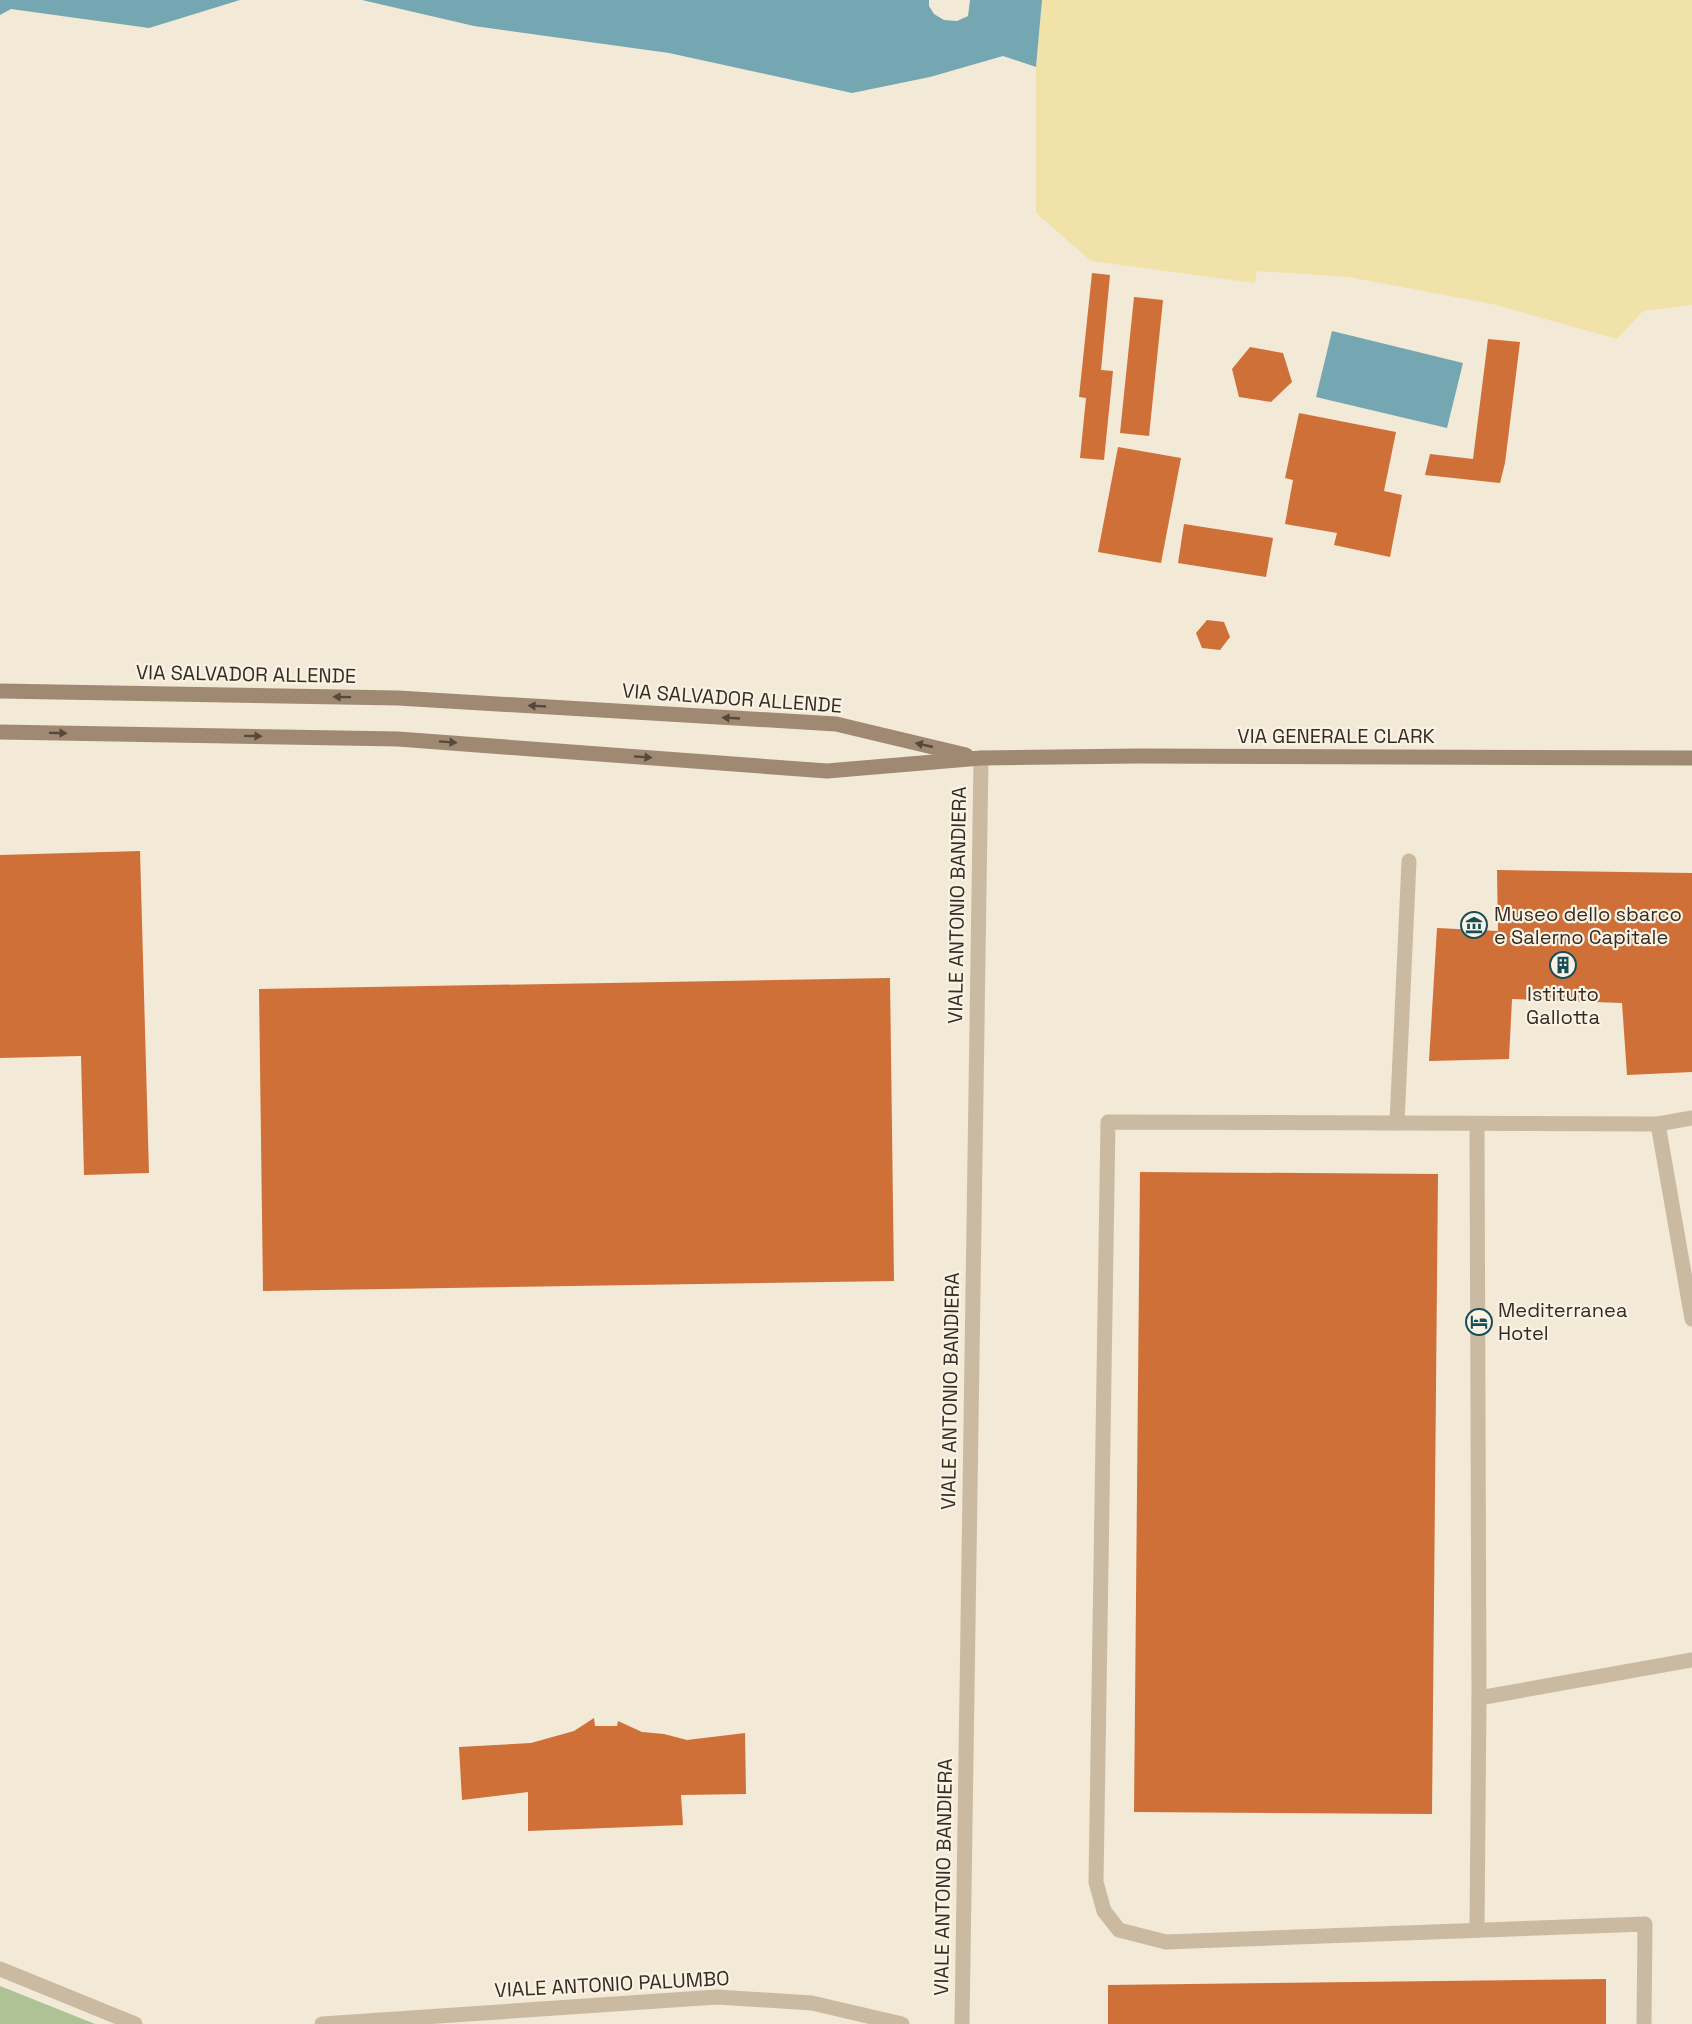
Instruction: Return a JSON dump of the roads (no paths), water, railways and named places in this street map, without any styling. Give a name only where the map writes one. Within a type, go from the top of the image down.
[{"type":"main road","name":"VIA SALVADOR ALLENDE","points":[[0,691],[398,698],[836,724],[981,758]]},
{"type":"main road","points":[[0,732],[398,739],[827,771],[981,758]]},
{"type":"main road","name":"VIA GENERALE CLARK","points":[[981,758],[1149,756],[1692,758]]},
{"type":"street","name":"VIALE ANTONIO BANDIERA","points":[[962,2024],[981,758]]},
{"type":"street","points":[[1397,1123],[1409,861]]},
{"type":"street","points":[[1644,2024],[1645,1924],[1166,1942],[1119,1930],[1104,1911],[1096,1882],[1108,1122],[1658,1124],[1692,1118]]},
{"type":"street","points":[[1477,1124],[1479,1698],[1477,1930]]},
{"type":"street","points":[[1658,1124],[1692,1319]]},
{"type":"street","points":[[1479,1698],[1692,1660]]},
{"type":"street","points":[[0,1969],[135,2024]]},
{"type":"street","name":"VIALE ANTONIO PALUMBO","points":[[322,2024],[717,1996],[812,2003],[902,2024]]},
{"type":"water","points":[[0,0],[240,0],[149,28],[11,9],[0,15]]},
{"type":"water","points":[[362,0],[1042,0],[1036,67],[1003,56],[930,77],[852,93],[669,53],[474,26]]},
{"type":"water","points":[[1332,331],[1463,363],[1447,428],[1316,397]]},
{"type":"place","name":"Museo dello sbarco e Salerno Capitale","points":[[1474,925]]},
{"type":"place","name":"Istituto Gallotta","points":[[1563,965]]},
{"type":"place","name":"Mediterranea Hotel","points":[[1479,1322]]}]
